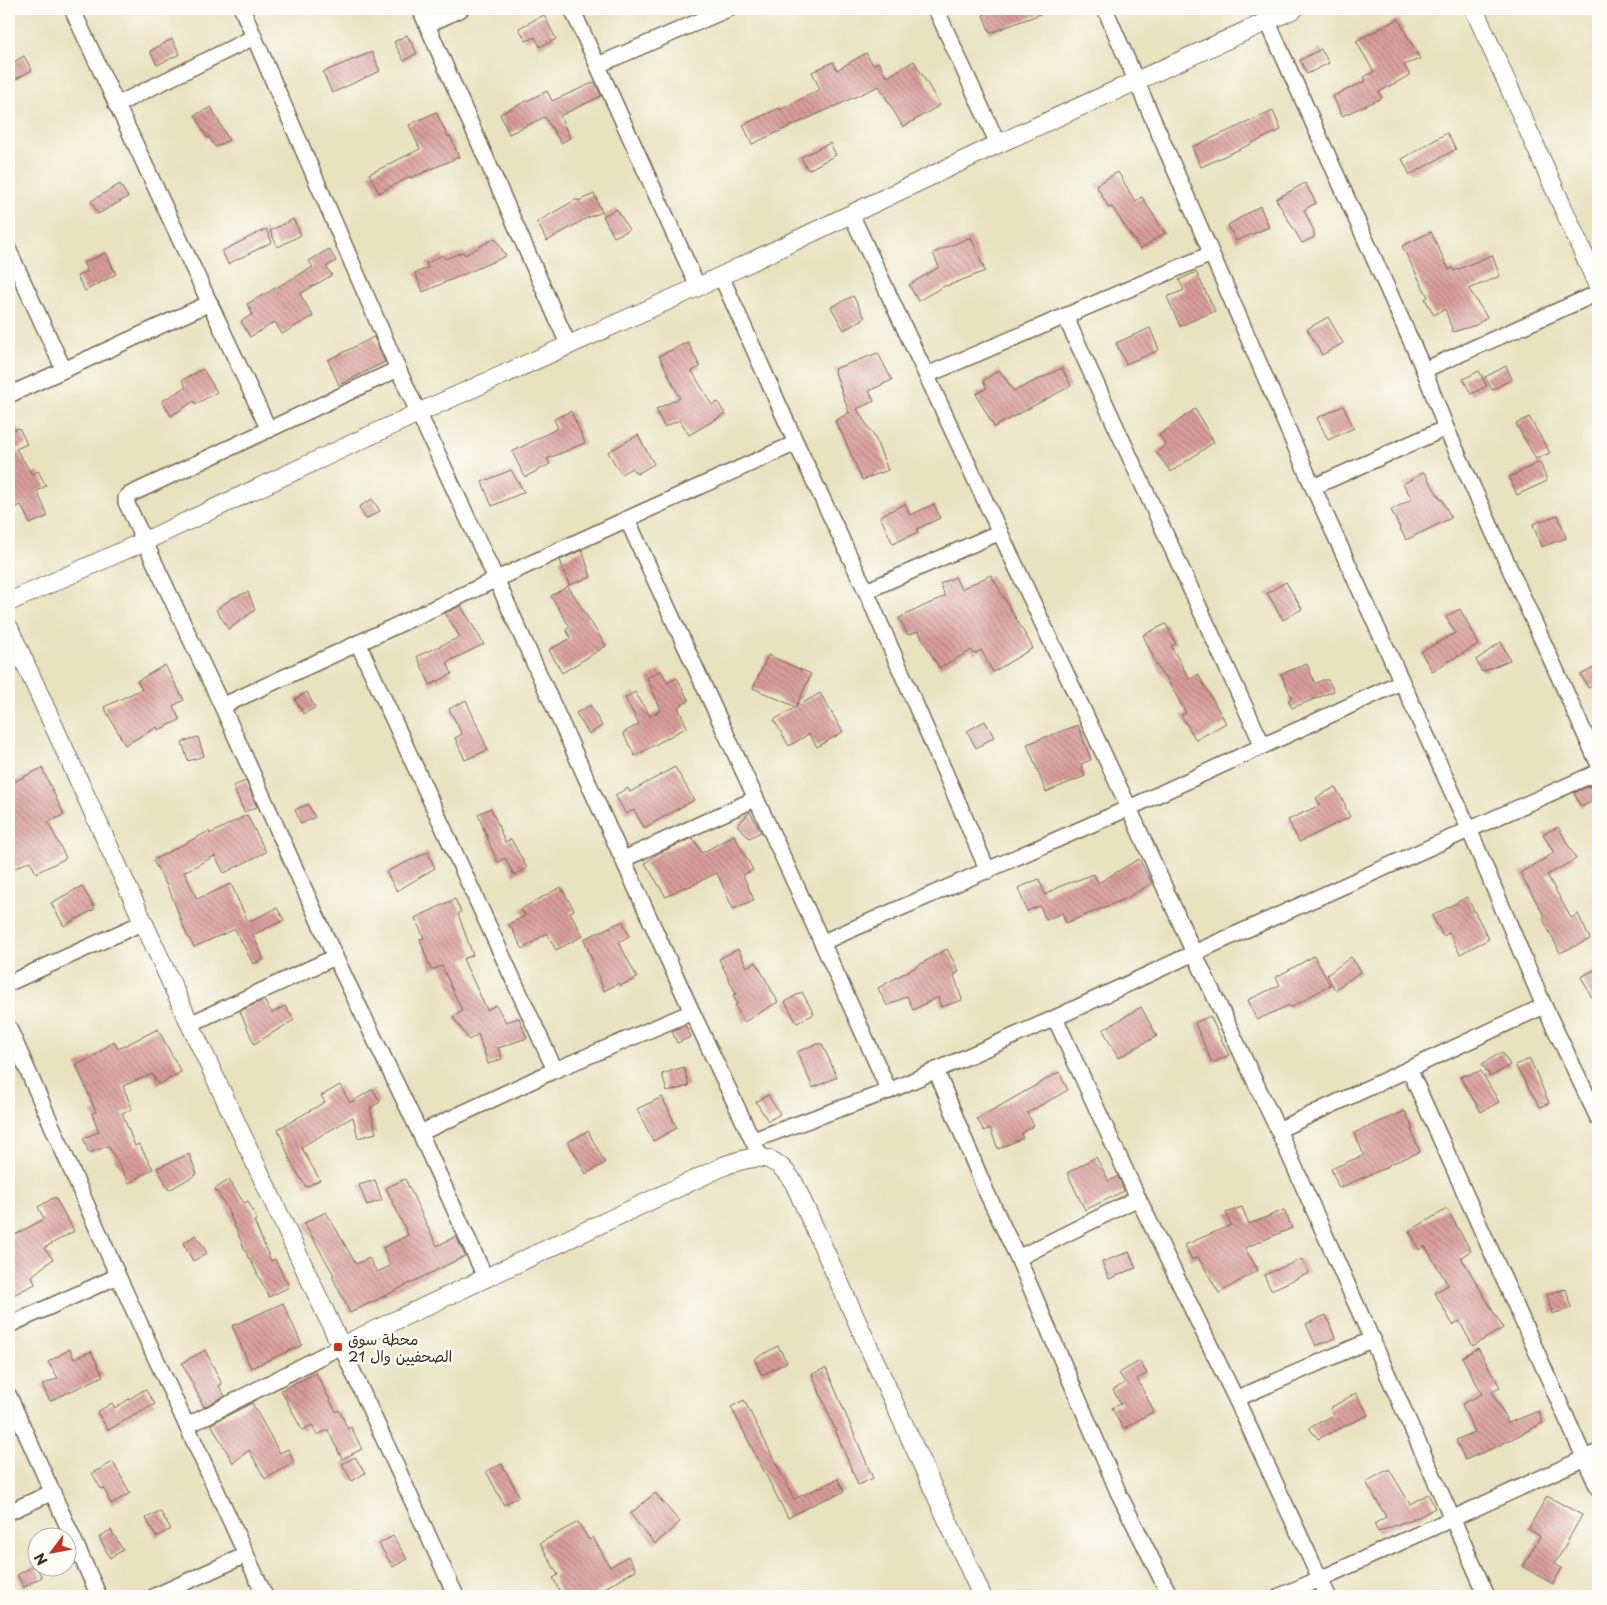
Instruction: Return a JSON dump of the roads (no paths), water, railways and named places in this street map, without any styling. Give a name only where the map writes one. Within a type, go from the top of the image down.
[{"type":"street","points":[[72,9],[269,430]]},
{"type":"street","points":[[242,9],[398,369],[496,579],[692,1012],[756,1148],[786,1170],[794,1183],[982,1596]]},
{"type":"street","points":[[420,9],[568,344]]},
{"type":"street","points":[[427,25],[461,9]]},
{"type":"street","points":[[572,9],[698,287]]},
{"type":"street","points":[[598,65],[728,9]]},
{"type":"street","points":[[936,9],[998,144]]},
{"type":"street","points":[[1105,9],[1313,487],[1469,829],[1544,1006],[1598,1118]]},
{"type":"street","points":[[9,602],[145,541],[568,344],[698,287],[1136,80],[1265,15],[1294,9]]},
{"type":"street","points":[[1474,9],[1598,286]]},
{"type":"street","points":[[1265,15],[1424,370],[1446,428],[1598,763]]},
{"type":"street","points":[[116,104],[254,37]]},
{"type":"street","points":[[851,214],[1130,808],[1194,953],[1278,1130],[1373,1339],[1487,1596]]},
{"type":"street","points":[[9,251],[64,370]]},
{"type":"street","points":[[927,375],[1211,254]]},
{"type":"street","points":[[721,276],[796,443],[866,591],[988,871]]},
{"type":"street","points":[[1424,370],[1598,293]]},
{"type":"street","points":[[9,395],[210,303]]},
{"type":"street","points":[[1065,316],[1263,746]]},
{"type":"street","points":[[398,369],[129,495],[126,498],[126,502],[222,706],[335,956],[420,1133],[485,1277]]},
{"type":"street","points":[[1313,487],[1446,428]]},
{"type":"street","points":[[222,706],[796,443]]},
{"type":"street","points":[[627,519],[755,799],[823,942],[889,1091]]},
{"type":"street","points":[[866,591],[1000,532]]},
{"type":"street","points":[[9,628],[190,1024],[456,1596]]},
{"type":"street","points":[[358,643],[555,1070]]},
{"type":"street","points":[[823,942],[1130,808],[1402,682]]},
{"type":"street","points":[[187,1426],[341,1346],[726,1165],[756,1148],[1056,1018],[1194,953],[1598,772]]},
{"type":"street","points":[[624,859],[755,799]]},
{"type":"street","points":[[9,983],[144,922]]},
{"type":"street","points":[[190,1024],[335,956]]},
{"type":"street","points":[[1278,1130],[1544,1006]]},
{"type":"street","points":[[420,1133],[555,1070],[692,1012]]},
{"type":"street","points":[[1056,1018],[1138,1198],[1236,1399],[1328,1596]]},
{"type":"street","points":[[9,1028],[118,1276],[265,1596]]},
{"type":"street","points":[[1409,1069],[1598,1488]]},
{"type":"street","points":[[936,1070],[984,1187],[1018,1258],[1119,1494],[1170,1596]]},
{"type":"street","points":[[1018,1258],[1138,1198]]},
{"type":"street","points":[[9,1325],[118,1276]]},
{"type":"street","points":[[1236,1399],[1373,1339]]},
{"type":"street","points":[[9,1396],[99,1596]]},
{"type":"street","points":[[1280,1596],[1320,1580],[1598,1452]]},
{"type":"street","points":[[9,1512],[53,1492]]},
{"type":"street","points":[[155,1596],[246,1555]]},
{"type":"place","name":"محطة سوق الصحفيين وال 21","points":[[338,1347]]}]
